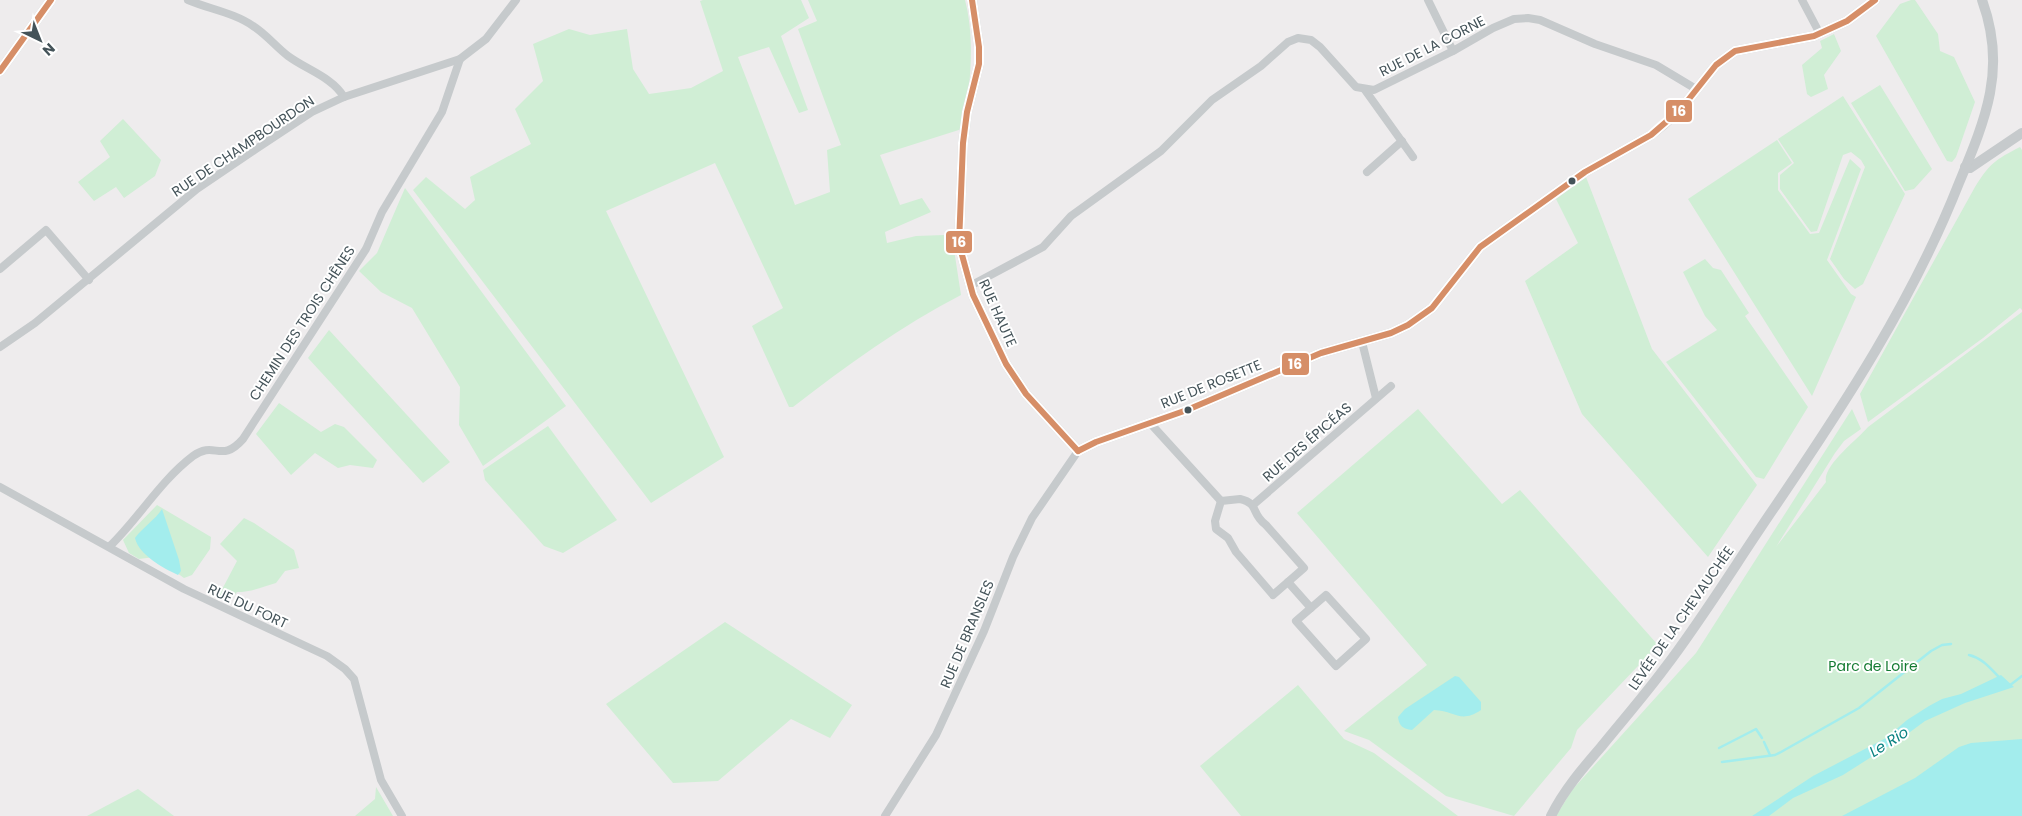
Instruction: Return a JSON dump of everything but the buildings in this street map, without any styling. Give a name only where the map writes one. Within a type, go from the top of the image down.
[{"type":"street","points":[[0,71],[51,0]]},
{"type":"street","points":[[188,0],[210,9],[227,13],[253,26],[290,58],[334,84],[344,97]]},
{"type":"street","name":"RUE DE CHAMPBOURDON","points":[[0,347],[35,323],[89,280],[150,227],[198,189],[312,112],[344,97],[460,59],[486,39],[516,0]]},
{"type":"street","name":"RUE HAUTE","points":[[972,0],[979,47],[978,64],[967,112],[963,143],[959,244],[970,286],[986,326],[1006,364],[1026,394],[1078,450]]},
{"type":"street","points":[[1428,0],[1453,51]]},
{"type":"street","points":[[1802,0],[1820,34]]},
{"type":"street","name":"RUE DE ROSETTE","points":[[1078,450],[1187,410],[1322,353],[1391,333],[1408,325],[1432,308],[1480,246],[1585,172],[1651,135],[1680,109],[1716,65],[1735,51],[1820,34],[1851,18],[1875,0]]},
{"type":"street","name":"LEVÉE DE LA CHEVAUCHÉE","points":[[1551,816],[1569,785],[1636,705],[1676,653],[1827,430],[1868,367],[1922,267],[1941,228],[1966,167],[1984,115],[1993,74],[1994,52],[1991,31],[1982,0]]},
{"type":"street","name":"RUE DE LA CORNE","points":[[1365,90],[1374,90],[1453,51],[1506,22],[1528,18],[1540,20],[1595,44],[1656,65],[1696,89]]},
{"type":"street","points":[[970,286],[1043,247],[1071,216],[1161,151],[1212,100],[1261,66],[1288,42],[1298,38],[1311,40],[1356,87],[1365,90],[1413,158]]},
{"type":"street","name":"CHEMIN DES TROIS CHÊNES","points":[[110,546],[128,528],[148,500],[192,457],[206,449],[227,452],[234,449],[243,439],[366,249],[382,212],[442,112],[460,59]]},
{"type":"street","points":[[1966,167],[1970,168],[1980,162],[2022,133]]},
{"type":"street","points":[[1367,172],[1402,141]]},
{"type":"street","points":[[0,269],[46,230],[89,280]]},
{"type":"street","points":[[1362,342],[1376,398]]},
{"type":"street","name":"RUE DES ÉPICÉAS","points":[[1253,505],[1391,386]]},
{"type":"street","points":[[1150,423],[1221,501]]},
{"type":"street","name":"RUE DE BRANSLES","points":[[885,816],[936,735],[984,631],[1013,557],[1032,518],[1078,450]]},
{"type":"street","name":"RUE DU FORT","points":[[0,486],[184,589],[327,656],[345,669],[354,679],[381,780],[402,816]]},
{"type":"street","points":[[1240,499],[1253,505],[1259,519],[1304,568],[1273,595],[1236,552],[1228,538],[1216,529],[1215,521],[1221,501],[1240,499]]},
{"type":"street","points":[[1288,582],[1311,608]]},
{"type":"street","points":[[1326,595],[1366,639],[1336,666],[1296,621],[1311,608],[1326,595]]},
{"type":"green space","points":[[801,0],[809,18],[781,36],[808,110],[799,113],[769,47],[738,57],[795,205],[830,192],[827,150],[841,145],[798,29],[817,21],[808,0],[965,0],[971,48],[965,128],[880,155],[900,205],[922,198],[931,212],[885,232],[887,243],[916,236],[944,235],[953,243],[961,295],[895,333],[793,407],[789,407],[752,326],[783,308],[715,163],[606,211],[724,457],[651,503],[413,190],[426,177],[465,209],[475,200],[470,177],[531,144],[515,109],[543,81],[533,44],[569,29],[590,35],[627,29],[633,69],[649,94],[691,88],[723,71],[700,1]]},
{"type":"green space","points":[[1915,0],[1938,34],[1940,51],[1954,57],[1975,102],[1956,157],[1952,162],[1947,161],[1876,36],[1900,4]]},
{"type":"green space","points":[[1834,34],[1841,51],[1824,75],[1828,89],[1811,97],[1807,94],[1802,65],[1822,48],[1820,41]]},
{"type":"green space","points":[[1880,85],[1932,169],[1914,189],[1905,191],[1851,103]]},
{"type":"green space","points":[[1843,96],[1905,194],[1863,284],[1855,289],[1844,279],[1830,259],[1865,167],[1861,160],[1851,152],[1843,155],[1817,231],[1811,232],[1780,189],[1780,175],[1794,163],[1778,139]]},
{"type":"green space","points":[[123,119],[161,160],[155,176],[124,198],[116,187],[94,201],[78,182],[110,157],[100,141]]},
{"type":"green space","points":[[1777,140],[1792,163],[1778,173],[1778,190],[1810,234],[1819,233],[1850,159],[1861,169],[1827,260],[1851,294],[1856,297],[1812,396],[1688,199]]},
{"type":"green space","points":[[2020,147],[2022,150],[2022,310],[2020,308],[1983,338],[1868,422],[1860,394],[1980,179],[1994,163]]},
{"type":"green space","points":[[1586,177],[1652,349],[1757,485],[1708,557],[1582,414],[1525,281],[1578,243],[1556,199]]},
{"type":"green space","points":[[405,188],[566,406],[483,466],[459,425],[460,387],[412,308],[381,292],[359,271],[377,253]]},
{"type":"green space","points":[[1705,259],[1713,268],[1721,270],[1749,313],[1745,316],[1808,407],[1764,479],[1756,477],[1666,362],[1717,330],[1705,316],[1683,272]]},
{"type":"green space","name":"Parc de Loire","points":[[2022,312],[2022,816],[1556,816],[1572,790],[1696,653],[1852,409],[1861,429],[1844,441],[1835,453],[1776,547],[1826,482],[1829,468],[1868,427]]},
{"type":"green space","points":[[329,330],[450,462],[423,483],[308,358]]},
{"type":"green space","points":[[279,403],[321,432],[335,424],[344,427],[377,460],[373,468],[350,465],[338,468],[315,453],[291,475],[256,434]]},
{"type":"green space","points":[[1418,409],[1502,504],[1520,490],[1658,645],[1577,730],[1571,748],[1514,816],[1446,796],[1369,740],[1344,731],[1427,665],[1297,513]]},
{"type":"green space","points":[[548,426],[617,520],[563,553],[544,546],[485,480],[483,470]]},
{"type":"green space","points":[[157,505],[211,537],[210,549],[192,575],[184,578],[155,557],[139,559],[129,553],[123,540]]},
{"type":"green space","points":[[244,518],[294,550],[299,568],[285,571],[276,583],[237,592],[229,602],[218,597],[237,561],[220,544]]},
{"type":"green space","points":[[725,622],[852,705],[830,738],[791,719],[718,781],[673,783],[606,704]]},
{"type":"green space","points":[[1298,685],[1344,739],[1374,753],[1458,816],[1241,816],[1200,766]]},
{"type":"green space","points":[[376,787],[393,816],[355,816],[375,799]]},
{"type":"green space","points":[[138,789],[174,816],[87,816]]},
{"type":"water","points":[[162,509],[179,560],[181,571],[178,575],[159,565],[146,555],[137,544],[135,538]]},
{"type":"water","points":[[2001,675],[2014,687],[1965,703],[1925,721],[1843,775],[1793,798],[1769,816],[1752,816],[1813,776],[1886,738],[1907,720],[1929,706],[1942,699],[1961,694]]},
{"type":"water","points":[[1455,676],[1459,677],[1481,702],[1481,710],[1468,716],[1458,716],[1434,710],[1412,730],[1406,729],[1399,723],[1398,717],[1405,709]]},
{"type":"water","points":[[2022,739],[2022,816],[1842,816],[1915,778],[1959,747],[1971,743]]},
{"type":"waterway","points":[[1722,762],[1775,755],[1781,752],[1859,708],[1931,651],[1942,645],[1951,644]]},
{"type":"waterway","points":[[1969,655],[1982,661],[1999,677]]},
{"type":"waterway","name":"Le Rio","points":[[2009,686],[2022,676]]},
{"type":"waterway","points":[[1719,748],[1756,729],[1762,738]]},
{"type":"waterway","points":[[1764,742],[1770,755]]},
{"type":"transit line","name":"16","points":[[0,71],[51,0]]},
{"type":"transit line","name":"16","points":[[972,0],[979,47],[979,64],[967,112],[963,143],[959,244],[973,295],[1006,364],[1026,394],[1078,451]]},
{"type":"transit line","name":"16","points":[[1078,451],[1096,442],[1187,410],[1321,353],[1391,333],[1408,325],[1432,308],[1480,247],[1585,172],[1651,135],[1681,109],[1716,65],[1735,51],[1814,36],[1847,21],[1875,0]]}]
